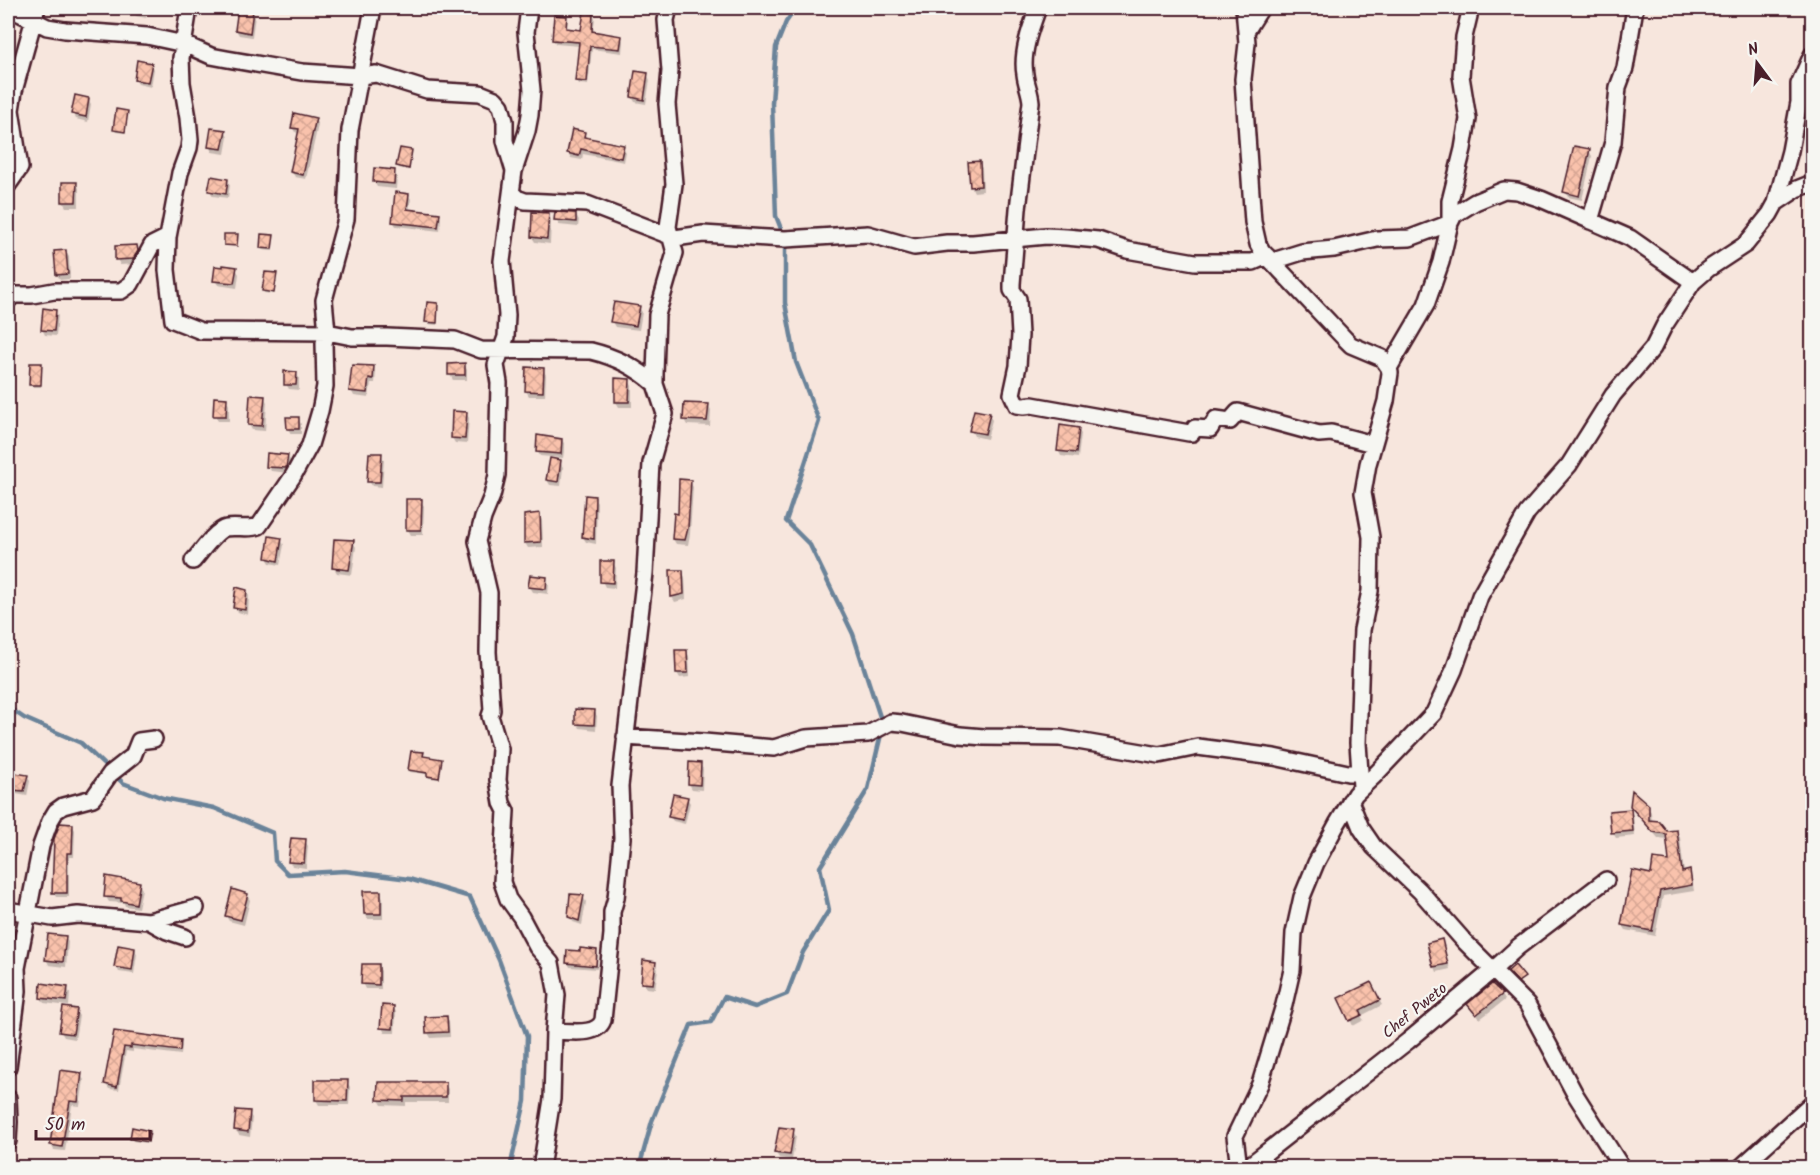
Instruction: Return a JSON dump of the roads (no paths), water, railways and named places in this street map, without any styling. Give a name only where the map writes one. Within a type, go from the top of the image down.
[{"type":"street","points":[[189,8],[181,58],[190,140],[180,173],[168,237],[167,270],[173,320],[201,331],[327,332],[352,337],[455,340],[481,350],[591,351],[638,369],[655,384]]},
{"type":"street","points":[[193,561],[218,531],[224,528],[259,526],[310,445],[325,386],[324,343],[327,332],[324,300],[346,219],[350,130],[373,8]]},
{"type":"street","points":[[529,8],[526,32],[532,90],[530,116],[514,171],[502,261],[507,315],[504,349],[496,365],[499,383],[497,475],[477,541],[489,592],[488,652],[492,710],[490,716],[499,741],[498,780],[502,803],[506,811],[502,882],[508,899],[521,917],[537,947],[551,963],[557,995],[552,1099],[541,1167]]},
{"type":"street","points":[[554,1032],[594,1031],[602,1025],[603,1020],[612,934],[612,912],[622,838],[620,786],[645,573],[651,463],[665,414],[655,384],[657,315],[675,253],[670,236],[669,216],[674,184],[667,104],[670,71],[666,21],[669,8]]},
{"type":"street","points":[[1038,8],[1027,45],[1024,71],[1030,89],[1030,102],[1012,290],[1018,299],[1020,335],[1018,366],[1012,394],[1017,405],[1032,405],[1189,433],[1198,427],[1210,429],[1216,419],[1230,421],[1238,412],[1319,434],[1331,433],[1373,444]]},
{"type":"street","points":[[1244,8],[1247,30],[1243,79],[1253,222],[1258,244],[1312,306],[1351,345],[1377,355],[1389,368]]},
{"type":"street","points":[[1247,30],[1261,8]]},
{"type":"street","points":[[1239,1167],[1235,1136],[1260,1084],[1284,1005],[1292,970],[1295,926],[1302,897],[1316,863],[1360,780],[1362,630],[1370,591],[1371,537],[1363,493],[1373,444],[1390,383],[1389,368],[1426,305],[1441,262],[1450,223],[1450,201],[1468,119],[1461,76],[1464,37],[1469,16],[1468,8]]},
{"type":"street","points":[[1590,221],[1613,142],[1618,87],[1629,54],[1635,8]]},
{"type":"street","points":[[8,11],[35,14],[46,27],[147,36],[227,59],[302,72],[361,76],[376,74],[428,90],[480,93],[495,99],[501,106],[505,121],[504,141],[514,171]]},
{"type":"street","points":[[8,185],[20,168],[11,110],[35,14]]},
{"type":"street","points":[[625,737],[774,748],[806,738],[868,734],[891,722],[984,737],[1060,738],[1159,755],[1198,747],[1274,757],[1348,773],[1360,780],[1373,777],[1434,713],[1454,670],[1480,596],[1527,513],[1569,465],[1613,395],[1653,348],[1664,326],[1693,282],[1708,269],[1746,244],[1770,214],[1776,203],[1795,129],[1800,84],[1812,55]]},
{"type":"street","points":[[1776,203],[1797,189],[1812,183]]},
{"type":"street","points":[[512,193],[525,201],[587,204],[675,238],[720,234],[785,239],[868,234],[915,247],[1046,237],[1089,238],[1127,250],[1195,262],[1253,262],[1302,252],[1334,249],[1377,239],[1410,238],[1450,223],[1455,215],[1466,206],[1504,190],[1517,191],[1541,199],[1630,238],[1693,282]]},
{"type":"street","points":[[10,295],[32,295],[54,291],[121,291],[131,284],[152,245],[168,237]]},
{"type":"street","points":[[8,1067],[18,991],[17,968],[41,846],[53,815],[63,806],[93,798],[110,774],[133,756],[139,741],[154,739]]},
{"type":"street","points":[[1350,801],[1361,828],[1374,847],[1420,891],[1464,941],[1527,1004],[1575,1094],[1622,1167]]},
{"type":"street","name":"Chef Pweto","points":[[1246,1167],[1408,1041],[1518,947],[1606,880]]},
{"type":"street","points":[[8,910],[52,918],[78,915],[149,921],[196,908]]},
{"type":"street","points":[[149,921],[167,931],[185,937]]},
{"type":"street","points":[[8,1098],[8,1140]]},
{"type":"street","points":[[1740,1167],[1812,1102]]},
{"type":"waterway","points":[[639,1168],[652,1121],[691,1025],[711,1022],[724,997],[755,1007],[787,994],[803,952],[829,910],[820,867],[868,789],[883,726],[853,634],[810,545],[786,521],[819,421],[796,362],[785,303],[785,239],[776,216],[772,103],[776,47],[786,22],[796,8]]},
{"type":"waterway","points":[[8,707],[24,718],[81,743],[123,783],[163,798],[214,808],[273,833],[275,861],[288,874],[345,871],[409,879],[470,897],[499,960],[527,1036],[525,1101],[510,1168]]}]
